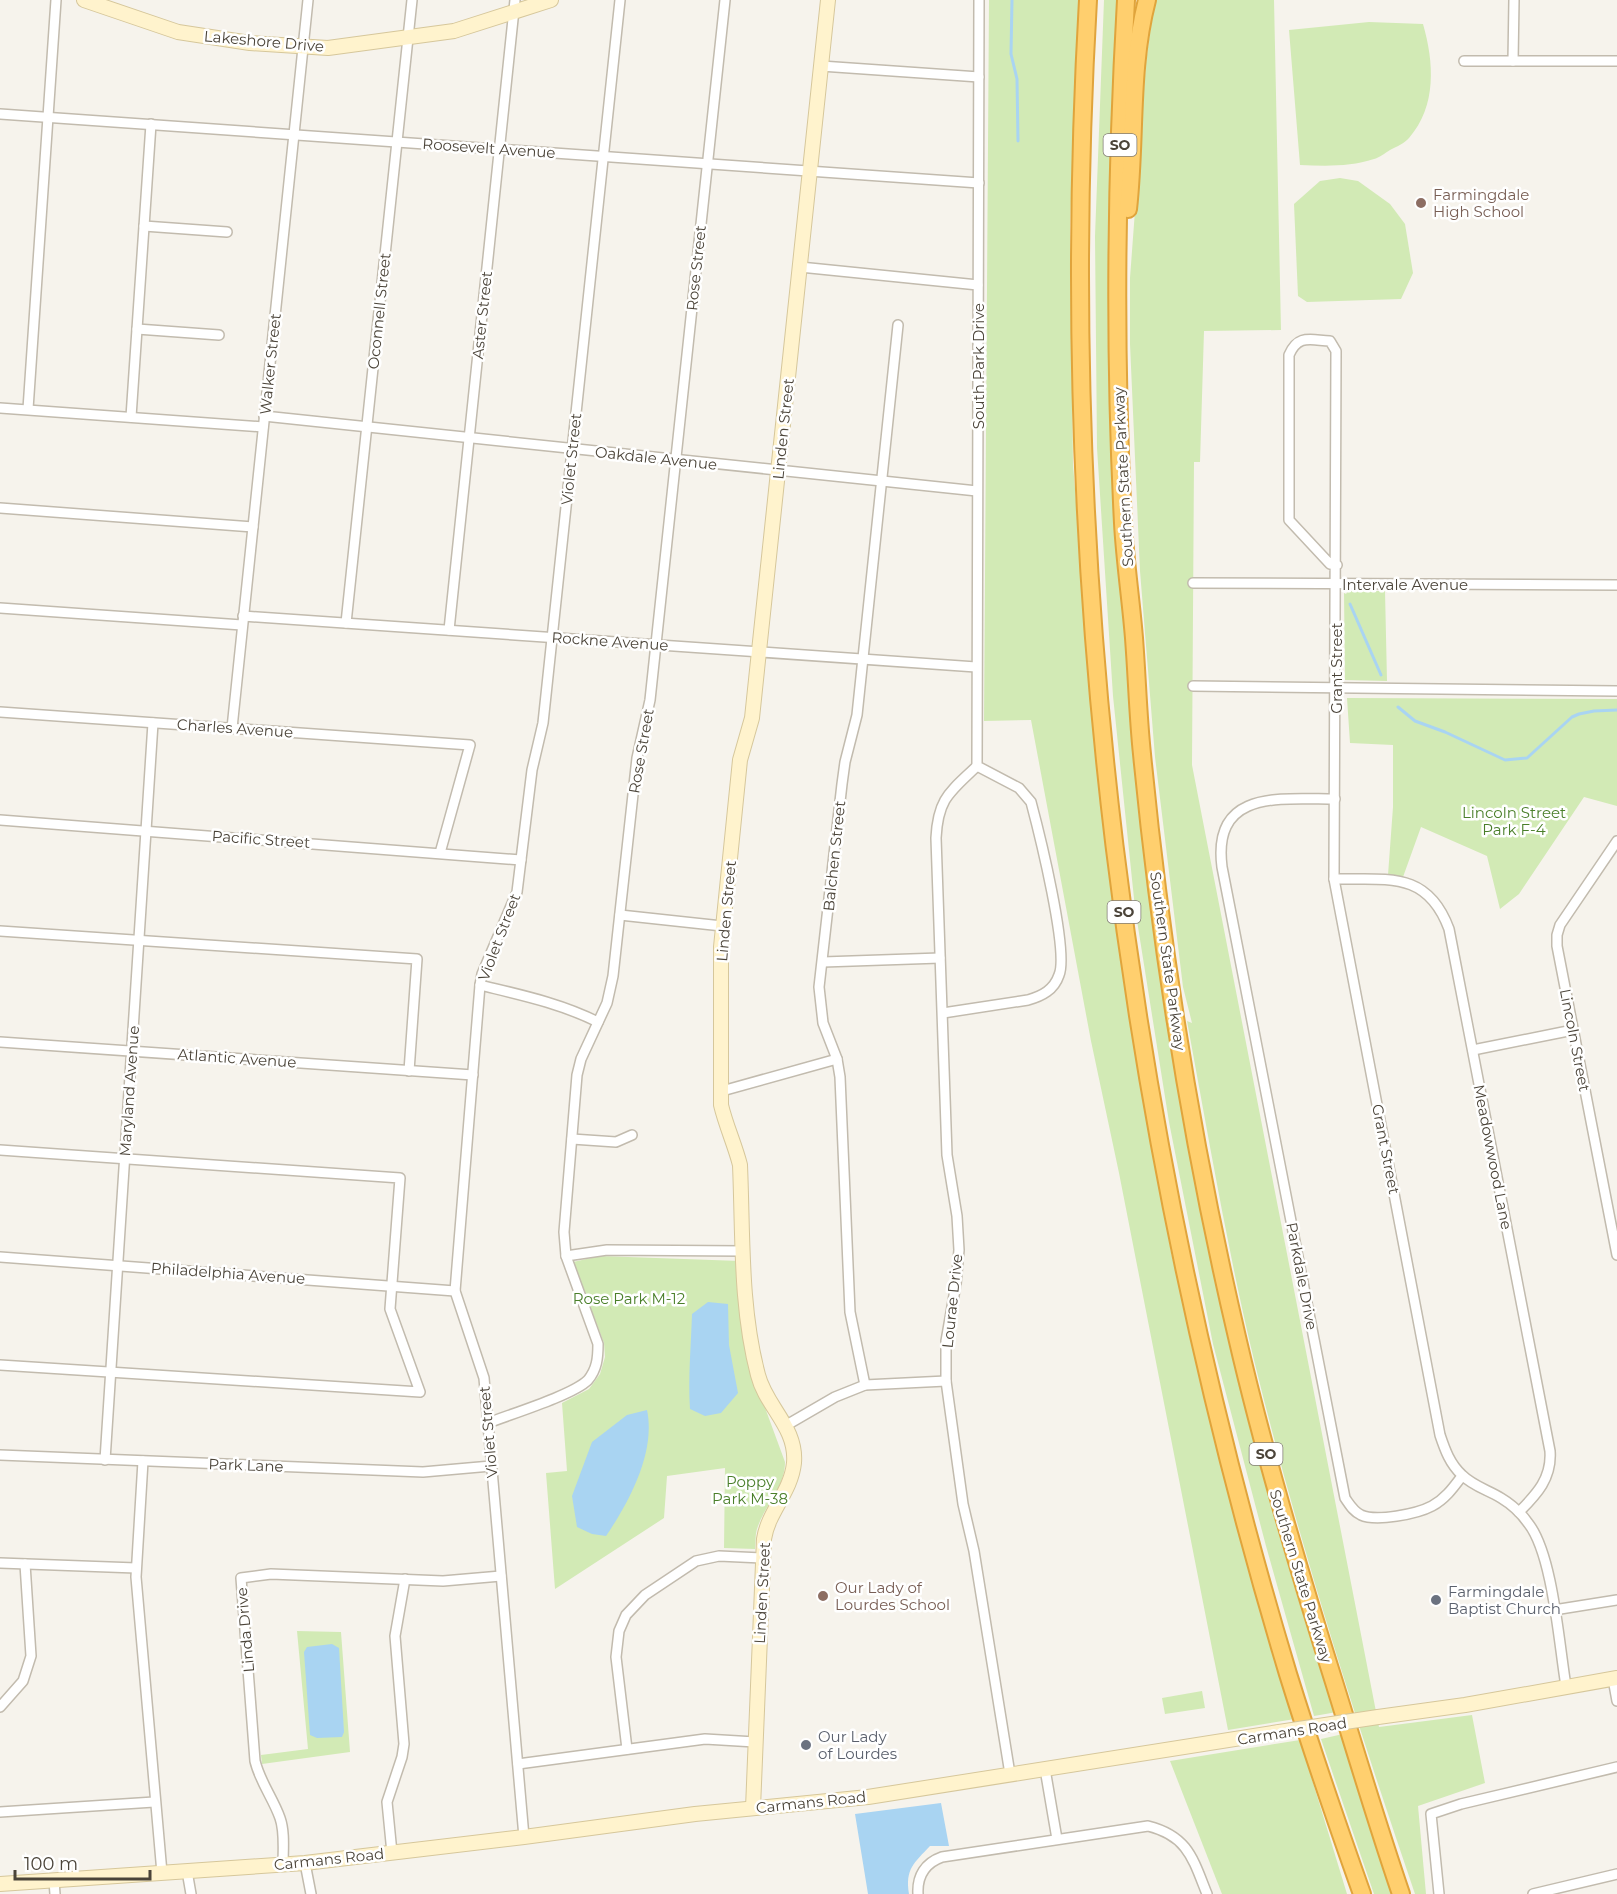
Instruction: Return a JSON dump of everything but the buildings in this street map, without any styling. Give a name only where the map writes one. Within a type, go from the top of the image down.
[{"type":"highway","name":"SO","points":[[1088,0],[1081,260],[1090,592],[1114,841],[1137,1009],[1180,1251],[1241,1508],[1290,1678],[1362,1894]]},
{"type":"highway","name":"Southern State Parkway","points":[[1126,0],[1117,290],[1119,434],[1141,750],[1162,929],[1191,1110],[1235,1328],[1297,1565],[1401,1894]]},
{"type":"highway","points":[[1117,290],[1131,183],[1134,86],[1139,35],[1147,0]]},
{"type":"street","points":[[28,410],[56,0]]},
{"type":"street","name":"Lakeshore Drive","points":[[84,0],[178,32],[250,43],[328,48],[454,31],[515,6],[550,0]]},
{"type":"street","name":"Walker Street","points":[[232,728],[308,0]]},
{"type":"street","name":"Oconnell Street","points":[[346,623],[412,0]]},
{"type":"street","name":"Violet Street","points":[[524,1837],[484,1378],[455,1291],[480,985],[482,974],[518,892],[532,770],[543,723],[620,0]]},
{"type":"street","name":"Rose Street","points":[[488,1423],[574,1390],[587,1381],[595,1370],[598,1358],[598,1344],[566,1256],[564,1232],[577,1075],[581,1059],[607,1003],[613,976],[637,759],[650,700],[725,0]]},
{"type":"street","name":"Linden Street","points":[[753,1808],[762,1558],[766,1528],[786,1494],[794,1463],[790,1434],[763,1392],[746,1322],[740,1165],[736,1147],[725,1122],[722,1105],[720,1060],[722,926],[740,760],[752,718],[828,0]]},
{"type":"street","name":"South Park Drive","points":[[977,766],[975,733],[979,0]]},
{"type":"street","points":[[1514,0],[1514,61]]},
{"type":"street","name":"Aster Street","points":[[450,630],[515,6]]},
{"type":"street","points":[[1464,61],[1617,61]]},
{"type":"street","points":[[821,66],[979,77]]},
{"type":"street","name":"Roosevelt Avenue","points":[[0,114],[979,183]]},
{"type":"street","points":[[131,417],[151,124]]},
{"type":"street","points":[[144,226],[227,232]]},
{"type":"street","points":[[800,267],[978,285]]},
{"type":"street","name":"Balchen Street","points":[[865,1385],[850,1312],[842,1100],[837,1059],[820,1010],[819,987],[845,762],[857,715],[898,325]]},
{"type":"street","points":[[137,329],[219,335]]},
{"type":"street","name":"Grant Street","points":[[1337,565],[1330,564],[1289,520],[1289,355],[1294,344],[1300,340],[1330,341],[1336,351],[1337,565],[1334,879],[1440,1436],[1445,1452],[1462,1476],[1481,1489],[1502,1498],[1519,1512],[1530,1525],[1540,1543],[1547,1570],[1566,1686]]},
{"type":"street","points":[[0,408],[263,427]]},
{"type":"street","name":"Oakdale Avenue","points":[[264,416],[977,491]]},
{"type":"street","points":[[0,508],[253,527]]},
{"type":"street","name":"Intervale Avenue","points":[[1193,583],[1617,585]]},
{"type":"street","name":"Rockne Avenue","points":[[0,609],[346,623],[976,667]]},
{"type":"street","points":[[1193,686],[1617,691]]},
{"type":"street","name":"Charles Avenue","points":[[0,712],[470,745],[440,853]]},
{"type":"street","name":"Maryland Avenue","points":[[105,1460],[153,723]]},
{"type":"street","points":[[943,1013],[1028,1000],[1040,996],[1056,983],[1062,964],[1060,939],[1031,802],[1019,788],[977,766]]},
{"type":"street","name":"Lourae Drive","points":[[977,766],[947,795],[937,818],[947,1155],[957,1216],[959,1250],[956,1284],[946,1341],[946,1381],[963,1504],[974,1551],[1010,1774]]},
{"type":"street","name":"Parkdale Drive","points":[[1335,799],[1262,800],[1249,804],[1232,818],[1224,830],[1219,849],[1345,1498],[1353,1509],[1371,1518],[1412,1512],[1430,1507],[1443,1498],[1462,1476]]},
{"type":"street","name":"Pacific Street","points":[[0,820],[521,860]]},
{"type":"street","name":"Lincoln Street","points":[[1615,848],[1560,925],[1557,946],[1617,1254]]},
{"type":"street","name":"Meadowwood Lane","points":[[1334,879],[1402,881],[1418,887],[1433,899],[1443,913],[1449,929],[1550,1451],[1551,1464],[1546,1479],[1534,1497],[1519,1512]]},
{"type":"street","points":[[620,915],[722,926]]},
{"type":"street","points":[[0,931],[417,960],[409,1071]]},
{"type":"street","points":[[822,962],[940,958]]},
{"type":"street","points":[[480,985],[548,1001],[598,1022]]},
{"type":"street","points":[[1473,1050],[1573,1030]]},
{"type":"street","name":"Atlantic Avenue","points":[[0,1042],[473,1075]]},
{"type":"street","points":[[722,1091],[837,1059]]},
{"type":"street","points":[[572,1139],[616,1142],[632,1135]]},
{"type":"street","points":[[0,1150],[400,1178],[390,1309],[420,1392],[0,1365]]},
{"type":"street","points":[[566,1256],[607,1250],[743,1251]]},
{"type":"street","name":"Philadelphia Avenue","points":[[0,1257],[455,1291]]},
{"type":"street","points":[[785,1426],[835,1397],[865,1385],[946,1381]]},
{"type":"street","name":"Park Lane","points":[[0,1455],[423,1472],[491,1466]]},
{"type":"street","points":[[143,1461],[136,1568],[154,1802],[162,1873]]},
{"type":"street","points":[[627,1749],[616,1657],[619,1631],[626,1615],[645,1594],[696,1561],[718,1556],[762,1558]]},
{"type":"street","points":[[0,1563],[136,1568]]},
{"type":"street","points":[[0,1707],[23,1681],[31,1656],[25,1564]]},
{"type":"street","name":"Linda Drive","points":[[283,1865],[284,1844],[281,1821],[263,1785],[255,1761],[241,1578],[271,1574],[443,1581],[501,1575]]},
{"type":"street","points":[[392,1852],[387,1802],[404,1744],[395,1636],[405,1579]]},
{"type":"street","points":[[1554,1610],[1617,1600]]},
{"type":"street","points":[[1615,1678],[1617,1701]]},
{"type":"street","name":"Carmans Road","points":[[0,1884],[55,1887],[162,1873],[305,1863],[695,1814],[868,1797],[1465,1705],[1615,1678]]},
{"type":"street","points":[[0,1692],[10,1697]]},
{"type":"street","points":[[518,1764],[705,1739],[755,1742]]},
{"type":"street","points":[[1439,1894],[1431,1814],[1461,1804],[1617,1767]]},
{"type":"street","points":[[1045,1769],[1057,1839]]},
{"type":"street","points":[[0,1812],[154,1802]]},
{"type":"street","points":[[918,1894],[919,1880],[924,1870],[942,1857],[1148,1826],[1165,1830],[1187,1849],[1207,1894]]},
{"type":"street","points":[[305,1863],[310,1894]]},
{"type":"street","points":[[187,1872],[191,1894]]},
{"type":"street","points":[[1533,1894],[1617,1874]]},
{"type":"green space","points":[[989,0],[1079,0],[1070,227],[1073,464],[1094,727],[1109,862],[1128,993],[1171,1252],[1239,1533],[1295,1719],[1228,1730],[1091,1041],[1031,720],[984,721]]},
{"type":"green space","points":[[1104,0],[1121,0],[1114,212],[1138,780],[1229,1324],[1264,1479],[1337,1712],[1314,1716],[1213,1344],[1169,1122],[1135,908],[1113,696],[1097,448],[1095,236]]},
{"type":"green space","points":[[1154,0],[1274,0],[1281,330],[1204,331],[1200,462],[1194,462],[1192,765],[1379,1727],[1472,1715],[1485,1783],[1418,1806],[1426,1894],[1415,1894],[1349,1695],[1289,1495],[1235,1276],[1187,1021],[1192,1023],[1183,987],[1155,757],[1140,571],[1130,344],[1130,278],[1146,63]]},
{"type":"green space","points":[[1369,22],[1423,24],[1431,68],[1429,98],[1425,112],[1405,142],[1376,158],[1347,165],[1300,165],[1289,30]]},
{"type":"green space","points":[[1340,178],[1358,181],[1390,204],[1405,224],[1413,273],[1401,299],[1307,302],[1298,296],[1294,204],[1320,181]]},
{"type":"green space","points":[[1348,591],[1385,591],[1387,681],[1345,680],[1344,593]]},
{"type":"green space","name":"Lincoln Street Park F-4","points":[[1347,698],[1617,699],[1617,806],[1584,797],[1519,894],[1500,909],[1487,856],[1421,827],[1403,877],[1388,875],[1393,807],[1393,745],[1350,743]]},
{"type":"green space","points":[[600,1256],[740,1261],[746,1356],[785,1462],[784,1471],[778,1489],[757,1529],[755,1549],[724,1548],[725,1468],[667,1476],[664,1518],[555,1589],[546,1473],[567,1471],[562,1403],[589,1389],[600,1374],[605,1357],[604,1343],[573,1262]]},
{"type":"green space","points":[[297,1631],[341,1632],[350,1752],[262,1764],[261,1755],[308,1749]]},
{"type":"green space","points":[[1202,1691],[1205,1708],[1165,1714],[1162,1698]]},
{"type":"green space","points":[[1343,1734],[1392,1894],[1374,1894],[1321,1739]]},
{"type":"green space","points":[[1300,1740],[1347,1894],[1222,1894],[1170,1761]]},
{"type":"water","points":[[708,1302],[728,1304],[729,1345],[738,1393],[721,1413],[705,1416],[690,1409],[689,1373],[692,1314]]},
{"type":"water","points":[[647,1410],[648,1443],[644,1459],[615,1523],[606,1536],[592,1534],[577,1527],[572,1496],[592,1442],[627,1415]]},
{"type":"water","points":[[332,1644],[339,1648],[344,1732],[342,1737],[317,1738],[310,1735],[304,1652],[307,1647]]},
{"type":"water","points":[[941,1803],[949,1846],[930,1846],[915,1862],[908,1878],[909,1894],[868,1894],[855,1814]]},
{"type":"waterway","points":[[1012,0],[1011,54],[1017,79],[1018,141]]},
{"type":"waterway","points":[[1350,604],[1381,675]]},
{"type":"waterway","points":[[1398,707],[1415,721],[1445,732],[1505,760],[1527,758],[1572,717],[1594,711],[1617,710]]},
{"type":"place","name":"Farmingdale High School","points":[[1421,203]]},
{"type":"place","name":"Our Lady of Lourdes School","points":[[823,1596]]},
{"type":"place","name":"Farmingdale Baptist Church","points":[[1436,1600]]},
{"type":"place","name":"Our Lady of Lourdes","points":[[806,1745]]},
{"type":"park label","name":"Rose Park M-12","points":[[629,1298]]},
{"type":"park label","name":"Poppy Park M-38","points":[[750,1490]]}]
